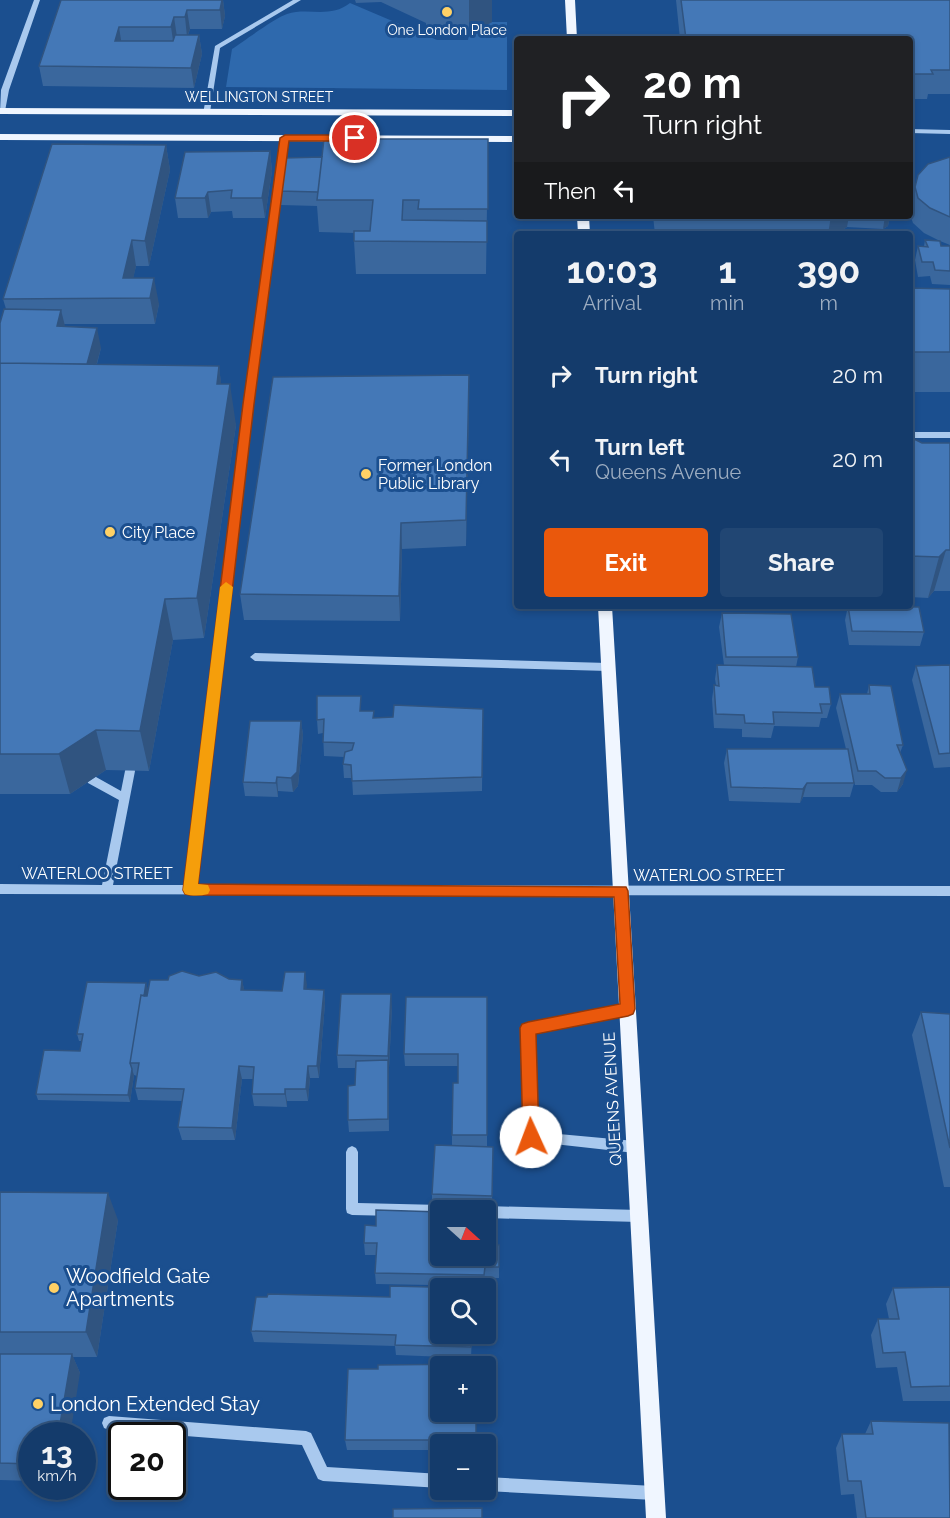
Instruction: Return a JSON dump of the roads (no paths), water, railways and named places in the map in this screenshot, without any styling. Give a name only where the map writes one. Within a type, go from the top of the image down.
[{"type":"main road","points":[[570,0],[572,36]]},
{"type":"main road","name":"WELLINGTON STREET","points":[[0,113],[514,113]]},
{"type":"main road","points":[[0,137],[514,139]]},
{"type":"main road","name":"QUEENS AVENUE","points":[[604,609],[656,1518]]},
{"type":"street","points":[[0,113],[5,90],[37,0]]},
{"type":"street","points":[[206,112],[217,47],[298,0]]},
{"type":"street","points":[[913,132],[950,132]]},
{"type":"street","points":[[190,890],[247,416],[285,138]]},
{"type":"street","points":[[913,435],[950,435]]},
{"type":"street","points":[[255,657],[608,667]]},
{"type":"street","points":[[107,889],[130,771]]},
{"type":"street","points":[[92,780],[124,798]]},
{"type":"street","name":"WATERLOO STREET","points":[[0,889],[950,891]]},
{"type":"street","points":[[628,1009],[528,1028],[531,1137],[635,1147]]},
{"type":"street","points":[[352,1152],[352,1209],[430,1211]]},
{"type":"street","points":[[496,1212],[639,1216]]},
{"type":"street","points":[[186,1429],[306,1438],[323,1474],[430,1480]]},
{"type":"street","points":[[496,1485],[654,1493]]},
{"type":"place","name":"One London Place","points":[[447,12]]},
{"type":"place","name":"Former London Public Library","points":[[366,474]]},
{"type":"place","name":"City Place","points":[[110,532]]},
{"type":"place","name":"Woodfield Gate Apartments","points":[[54,1288]]},
{"type":"place","name":"London Extended Stay","points":[[38,1404]]}]
